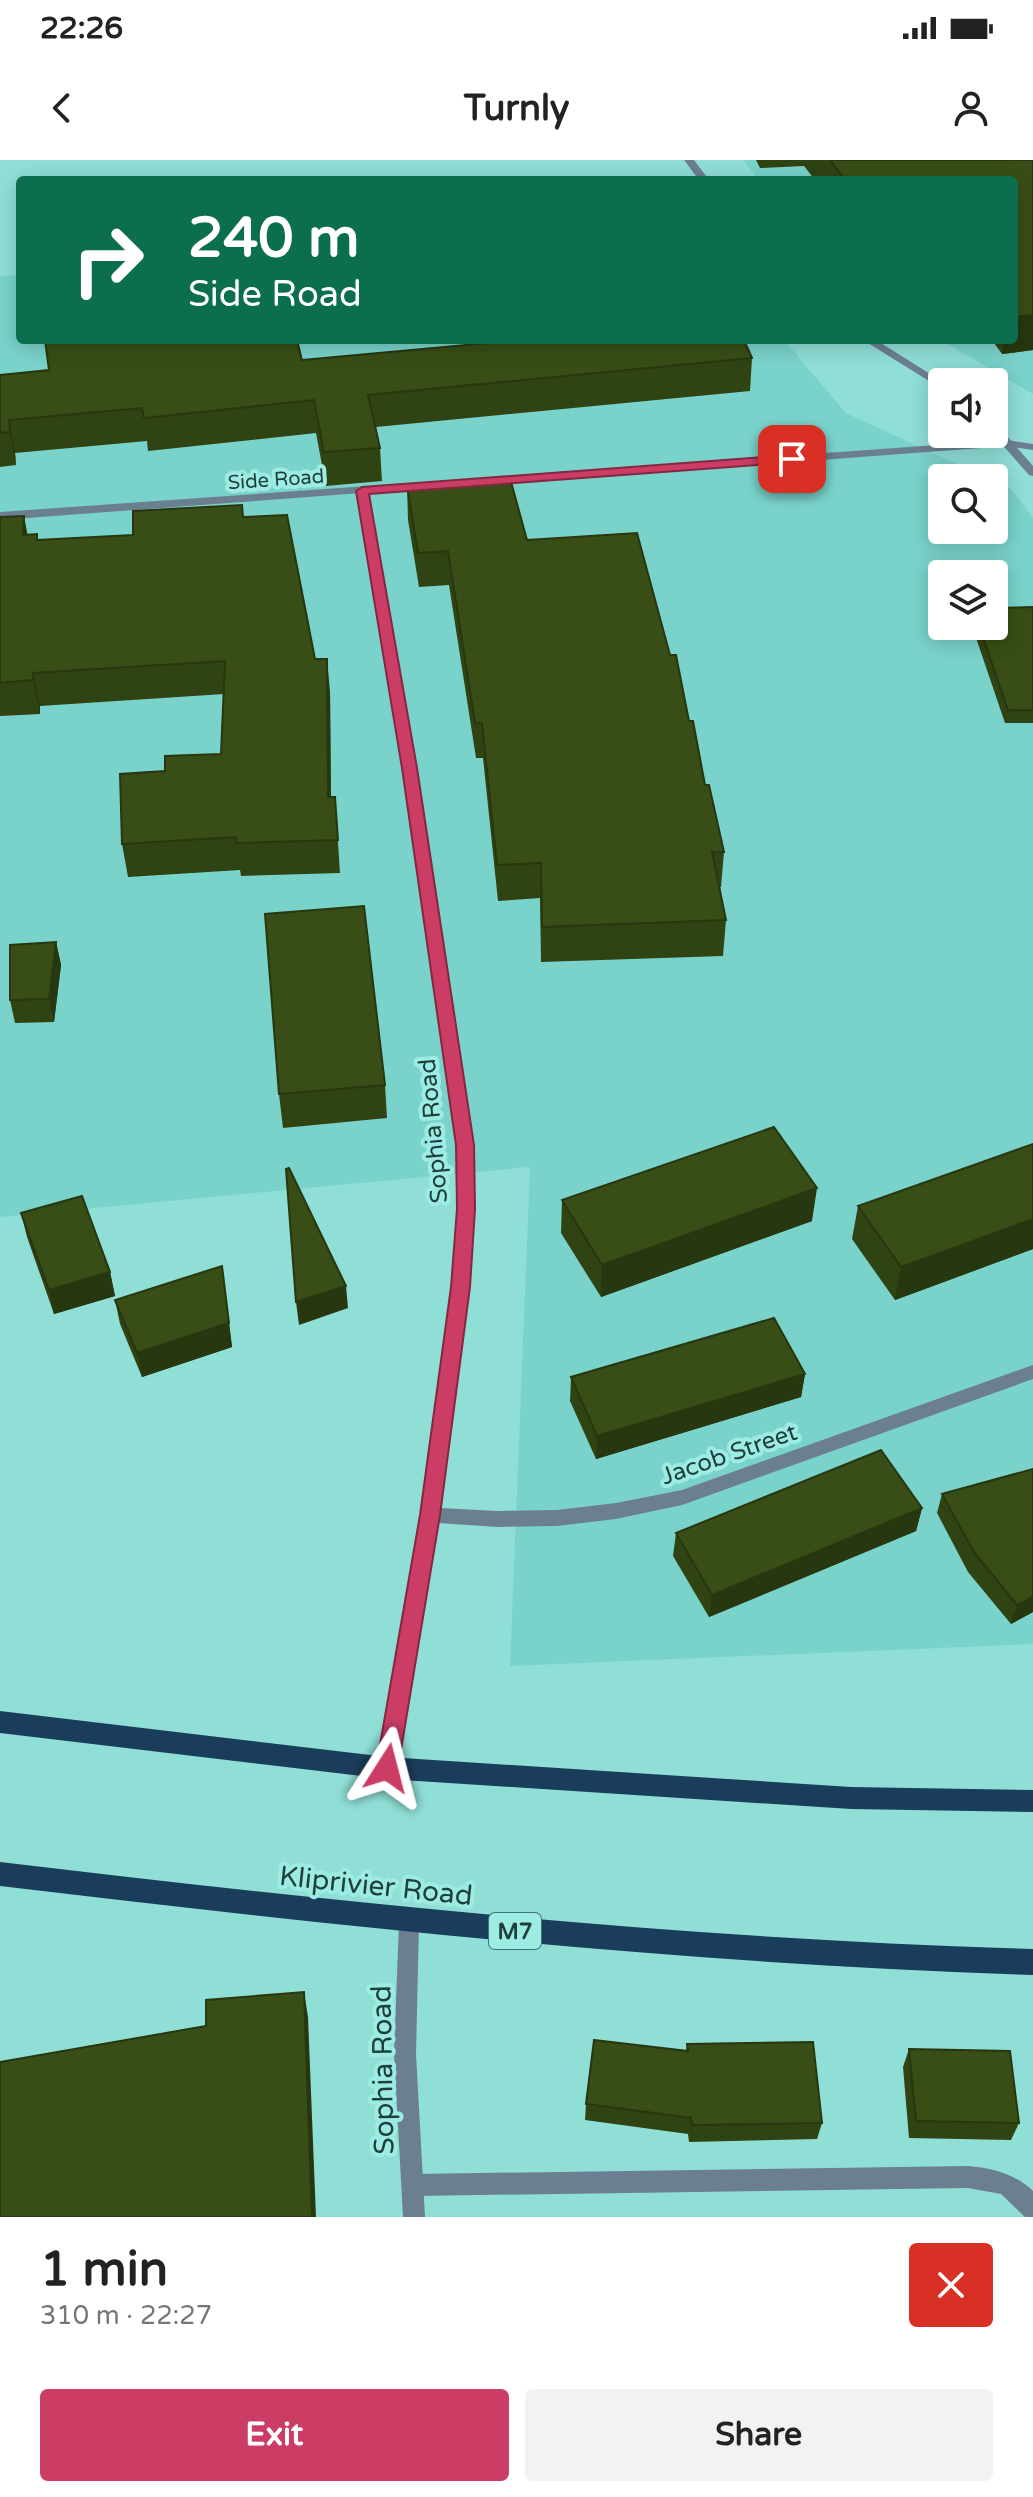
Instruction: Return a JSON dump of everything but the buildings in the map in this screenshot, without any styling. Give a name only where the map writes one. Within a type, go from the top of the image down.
[{"type":"main road","points":[[0,1722],[387,1768],[851,1798],[1033,1801]]},
{"type":"main road","name":"Kliprivier Road","points":[[0,1874],[409,1923],[896,1960],[1033,1962]]},
{"type":"street","points":[[874,344],[928,377]]},
{"type":"street","points":[[1008,443],[1033,447]]},
{"type":"street","points":[[1008,444],[1033,473]]},
{"type":"street","points":[[472,483],[940,448]]},
{"type":"street","name":"Side Road","points":[[0,516],[441,485]]},
{"type":"street","name":"Sophia Road","points":[[362,491],[410,768],[465,1145],[466,1209],[461,1287],[430,1515],[387,1768]]},
{"type":"street","name":"Jacob Street","points":[[430,1515],[547,1521],[630,1510],[682,1497],[1033,1372]]},
{"type":"street","name":"Sophia Road","points":[[409,1923],[405,2054],[414,2217]]},
{"type":"street","points":[[413,2185],[957,2177],[995,2179],[1016,2190],[1033,2209]]},
{"type":"shaded area","points":[[743,160],[1033,160],[1033,394],[1008,379],[1008,368],[989,368],[948,344],[1018,344],[1018,176],[756,176]]},
{"type":"shaded area","points":[[16,275],[16,344],[787,344],[846,413],[957,464],[928,464],[928,544],[1008,544],[1008,488],[1033,518],[1033,1644],[510,1666],[530,1167],[0,1217],[0,276]]},
{"type":"route","points":[[387,1768],[430,1515],[461,1287],[466,1209],[465,1145],[455,1064],[422,868],[410,768],[362,491],[792,459]]}]
